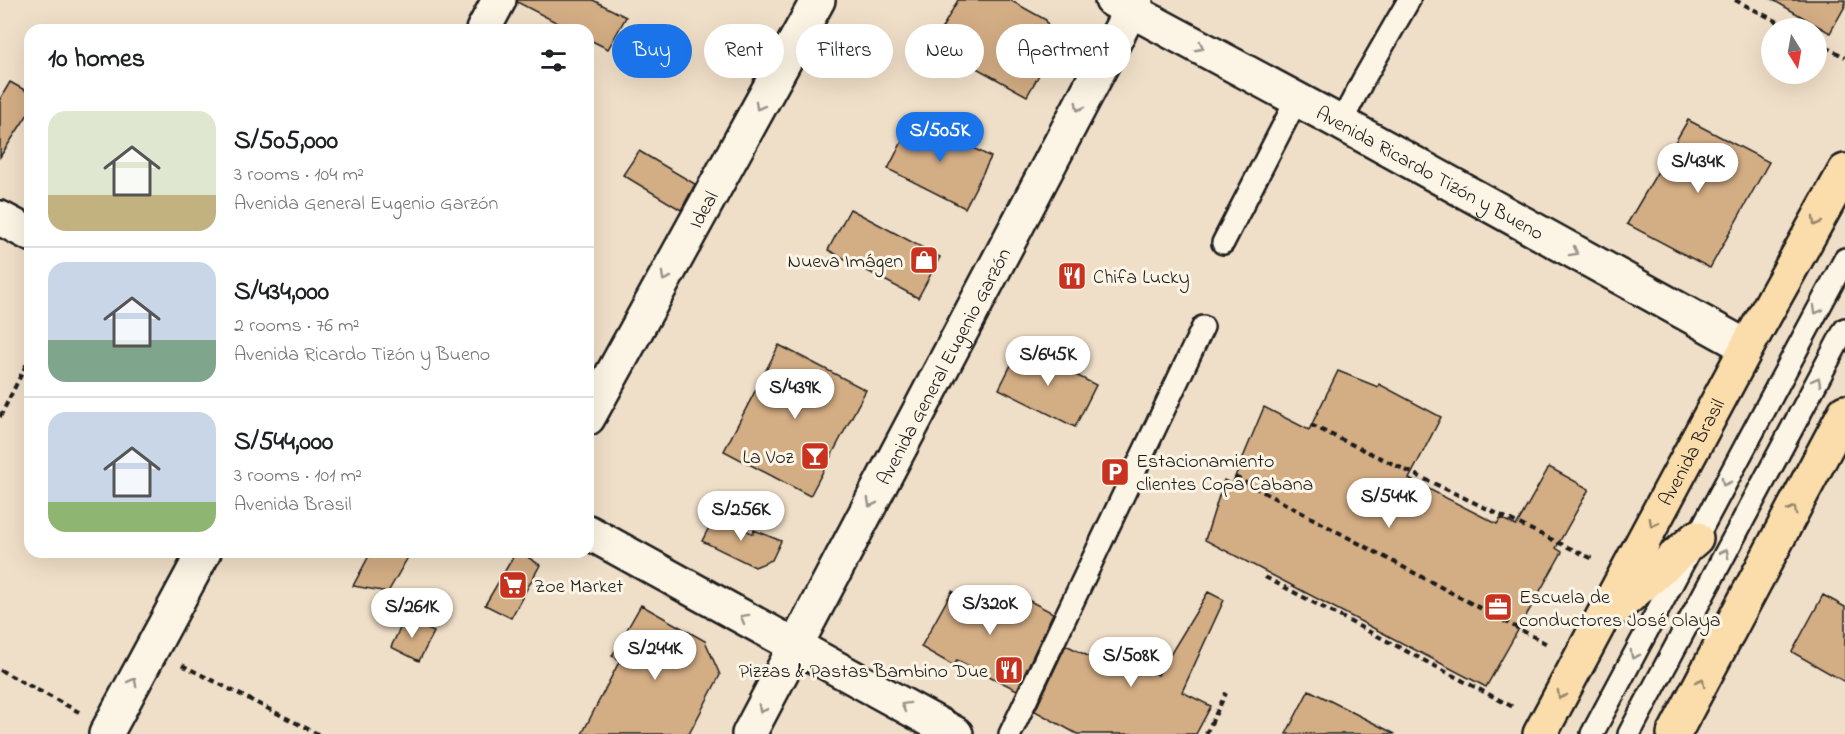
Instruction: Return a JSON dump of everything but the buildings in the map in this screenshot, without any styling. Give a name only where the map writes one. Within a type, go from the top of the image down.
[{"type":"main road","name":"Avenida Brasil","points":[[1540,734],[1747,347],[1845,171]]},
{"type":"main road","points":[[1674,734],[1845,412]]},
{"type":"main road","points":[[1599,623],[1696,538]]},
{"type":"street","points":[[486,24],[499,0]]},
{"type":"street","name":"Ideal","points":[[594,407],[818,0]]},
{"type":"street","name":"Avenida Ricardo Tizón y Bueno","points":[[1126,3],[1747,347]]},
{"type":"street","name":"Avenida General Eugenio Garzón","points":[[749,734],[1126,3]]},
{"type":"street","points":[[0,219],[24,231]]},
{"type":"street","points":[[594,535],[956,734]]},
{"type":"street","points":[[108,731],[201,558]]},
{"type":"lane","points":[[1341,123],[1409,0]]},
{"type":"lane","points":[[1223,243],[1297,99]]},
{"type":"lane","points":[[1592,734],[1845,259]]},
{"type":"lane","points":[[1010,734],[1203,327]]},
{"type":"lane","points":[[1629,734],[1845,329]]},
{"type":"path","points":[[1735,0],[1770,18]]},
{"type":"path","points":[[1827,48],[1845,57]]},
{"type":"path","points":[[0,417],[24,369]]},
{"type":"path","points":[[1311,425],[1592,560],[1626,573]]},
{"type":"path","points":[[1235,477],[1547,643],[1577,664]]},
{"type":"path","points":[[1264,577],[1513,707]]},
{"type":"path","points":[[151,649],[318,734]]},
{"type":"path","points":[[0,670],[108,731]]},
{"type":"path","points":[[1206,734],[1226,693]]},
{"type":"place","name":"Nueva Imágen","points":[[924,260]]},
{"type":"place","name":"Chifa Lucky","points":[[1072,276]]},
{"type":"place","name":"La Voz","points":[[815,456]]},
{"type":"place","name":"Estacionamiento clientes Copa Cabana","points":[[1115,472]]},
{"type":"place","name":"Zoe Market","points":[[513,585]]},
{"type":"place","name":"Escuela de conductores José Olaya","points":[[1498,607]]},
{"type":"place","name":"Pizzas & Pastas Bambino Due","points":[[1009,670]]}]
